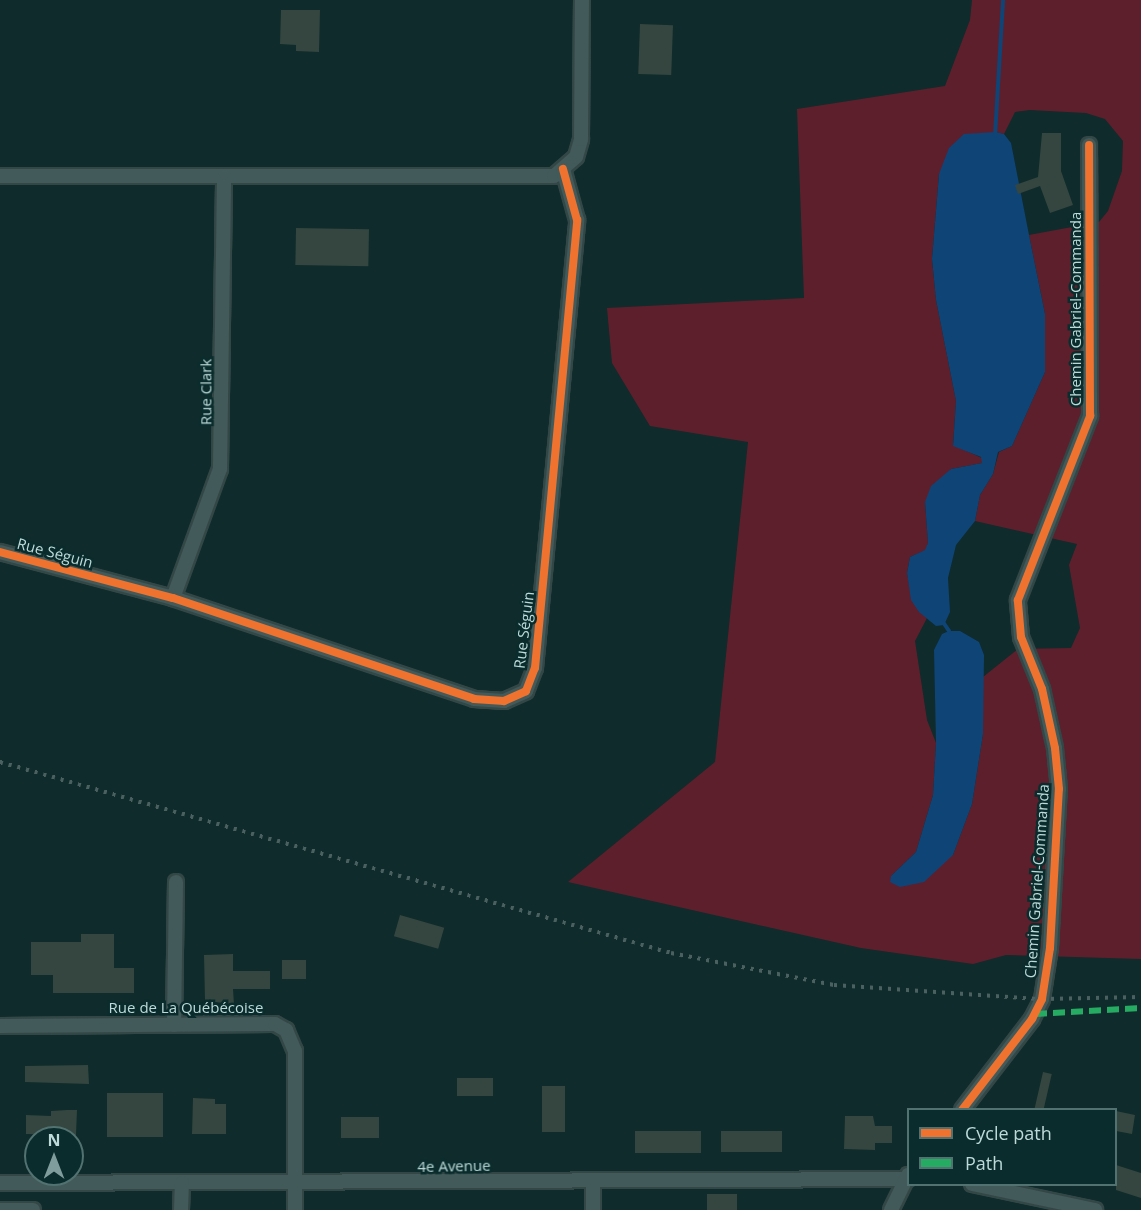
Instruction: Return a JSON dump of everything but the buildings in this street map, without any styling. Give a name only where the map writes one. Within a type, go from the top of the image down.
[{"type":"street","points":[[0,176],[524,178],[554,176],[576,157],[581,139],[582,0]]},
{"type":"street","name":"Chemin Gabriel-Commanda","points":[[964,1108],[1032,1019],[1042,999],[1050,948],[1059,789],[1055,748],[1042,689],[1021,637],[1017,600],[1090,416],[1089,145]]},
{"type":"street","name":"Rue Séguin","points":[[0,552],[173,598],[474,699],[504,701],[526,691],[535,668],[578,220],[563,169]]},
{"type":"street","name":"Rue Clark","points":[[173,598],[220,470],[224,177]]},
{"type":"street","points":[[174,1025],[176,882]]},
{"type":"street","name":"Rue de La Québécoise","points":[[0,1026],[275,1024],[286,1030],[295,1051],[295,1210]]},
{"type":"street","name":"4e Avenue","points":[[84,1183],[295,1184],[907,1178]]},
{"type":"street","points":[[891,1210],[907,1180]]},
{"type":"street","points":[[593,1181],[593,1210]]},
{"type":"street","name":"4e Avenue","points":[[0,1183],[24,1183]]},
{"type":"street","points":[[181,1210],[182,1183]]},
{"type":"street","points":[[28,1186],[28,1210]]},
{"type":"street","points":[[977,1186],[1095,1210]]},
{"type":"street","points":[[0,1210],[33,1210]]},
{"type":"shaded area","points":[[972,0],[1141,0],[1141,959],[1006,955],[973,964],[861,948],[568,882],[715,762],[748,442],[650,426],[612,363],[607,308],[804,298],[797,109],[945,86],[970,20]],"holes":[[[1030,110],[1086,113],[1105,119],[1123,141],[1122,171],[1108,211],[1099,222],[1029,235],[1045,314],[1045,372],[1012,446],[999,452],[993,474],[980,495],[975,521],[1077,544],[1069,565],[1080,628],[1071,648],[1018,649],[983,677],[983,734],[972,804],[953,855],[891,876],[916,852],[933,795],[936,743],[927,720],[915,641],[927,618],[912,600],[907,573],[910,557],[926,550],[928,543],[925,502],[951,469],[982,463],[982,458],[953,445],[956,401],[936,300],[932,259],[939,174],[995,132],[1004,134],[1015,112]]]},
{"type":"water","points":[[996,132],[1004,134],[1011,143],[1045,314],[1045,372],[1012,446],[998,452],[993,474],[980,495],[975,521],[956,545],[948,578],[950,612],[944,625],[936,626],[919,612],[911,600],[907,573],[910,557],[925,550],[928,543],[925,502],[931,486],[951,469],[982,463],[981,457],[953,446],[956,401],[936,300],[932,259],[939,174],[949,148],[964,134]]},
{"type":"water","points":[[949,631],[960,631],[979,642],[984,655],[983,734],[972,804],[953,855],[924,882],[900,887],[890,882],[891,876],[916,852],[933,795],[936,743],[934,650],[942,634]]},
{"type":"waterway","points":[[995,136],[1003,0]]},
{"type":"waterway","points":[[943,622],[949,631]]},
{"type":"railway","points":[[0,762],[671,953],[834,985],[1042,999],[1141,997]]},
{"type":"marked path","points":[[1035,1014],[1141,1008]]},
{"type":"cycle path","points":[[964,1108],[1032,1019],[1042,999],[1050,948],[1059,789],[1055,748],[1042,689],[1021,637],[1018,600],[1090,416],[1089,145]]},
{"type":"cycle path","points":[[0,552],[173,598],[474,699],[504,701],[526,691],[535,668],[577,220],[563,169]]}]
